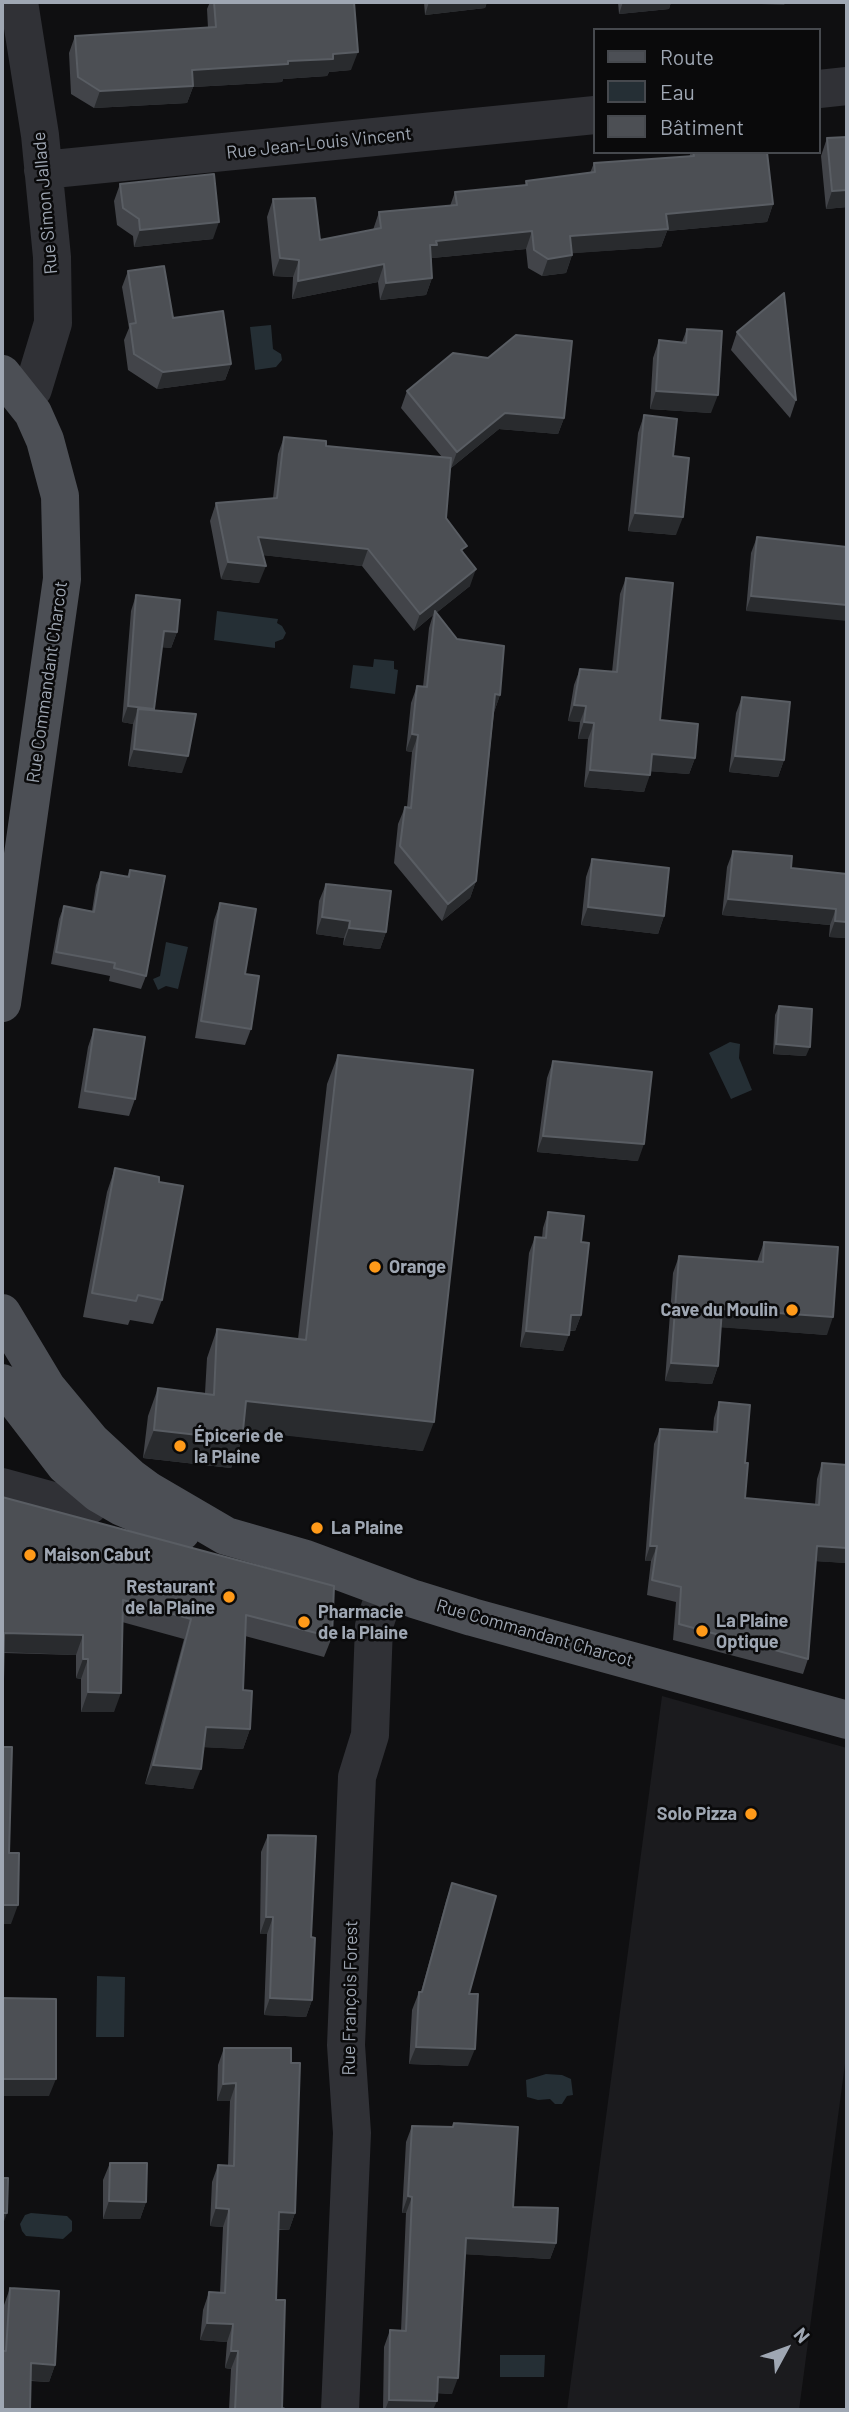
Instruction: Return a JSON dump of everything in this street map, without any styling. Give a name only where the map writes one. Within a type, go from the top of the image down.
[{"type":"main road","name":"Rue Commandant Charcot","points":[[2,1003],[62,579],[60,496],[40,427],[12,386]]},
{"type":"main road","name":"Rue Commandant Charcot","points":[[2,1313],[47,1388],[91,1441],[140,1484],[226,1536]]},
{"type":"main road","name":"Rue Commandant Charcot","points":[[2,1383],[65,1465],[98,1493],[122,1507],[189,1535],[226,1536],[306,1559],[472,1617],[847,1720]]},
{"type":"street","name":"Rue Simon Jallade","points":[[12,386],[33,389],[53,323],[52,257],[43,170],[19,2]]},
{"type":"street","points":[[821,89],[847,86]]},
{"type":"street","name":"Rue Jean-Louis Vincent","points":[[43,170],[594,115]]},
{"type":"street","points":[[2,1487],[79,1508],[89,1505],[98,1493]]},
{"type":"street","name":"Rue François Forest","points":[[340,2410],[352,2133],[346,2045],[357,1777],[370,1735],[374,1626],[386,1589]]},
{"type":"shaded area","points":[[662,1696],[847,1748],[847,2049],[799,2410],[567,2410]]},
{"type":"water","points":[[271,325],[273,349],[281,354],[282,360],[276,367],[255,370],[250,327]]},
{"type":"water","points":[[217,611],[278,619],[277,623],[286,633],[283,639],[275,642],[275,648],[214,640]]},
{"type":"water","points":[[374,659],[394,661],[394,669],[398,670],[395,694],[350,688],[353,665],[373,667]]},
{"type":"water","points":[[166,942],[188,947],[178,989],[166,986],[158,990],[153,979],[160,976]]},
{"type":"water","points":[[730,1042],[740,1044],[739,1058],[752,1090],[731,1099],[709,1053]]},
{"type":"water","points":[[97,1976],[125,1977],[124,2037],[96,2037]]},
{"type":"water","points":[[546,2074],[562,2075],[571,2079],[573,2095],[567,2096],[562,2104],[555,2104],[550,2099],[527,2097],[526,2080]]},
{"type":"water","points":[[31,2213],[67,2216],[72,2221],[72,2231],[63,2239],[26,2236],[20,2224],[25,2215]]},
{"type":"water","points":[[500,2355],[545,2355],[544,2377],[500,2377]]},
{"type":"building","points":[[214,2],[354,2],[358,52],[333,54],[333,59],[288,61],[288,64],[192,70],[193,86],[100,91],[78,77],[75,36],[216,27]]},
{"type":"building","points":[[847,137],[847,190],[832,191],[827,138]]},
{"type":"building","points":[[767,154],[773,204],[666,214],[668,229],[570,236],[572,255],[548,259],[534,250],[532,231],[436,241],[437,245],[430,245],[432,278],[386,283],[384,264],[298,281],[299,260],[280,258],[273,199],[315,198],[320,240],[381,228],[379,212],[457,205],[455,192],[527,185],[526,181],[595,172],[594,163]]},
{"type":"building","points":[[214,174],[219,222],[140,230],[139,219],[123,208],[120,184]]},
{"type":"building","points":[[164,266],[173,318],[223,311],[231,364],[163,372],[134,354],[130,324],[136,323],[128,271]]},
{"type":"building","points":[[784,293],[796,400],[737,332]]},
{"type":"building","points":[[687,329],[722,331],[718,395],[656,391],[659,340],[686,343]]},
{"type":"building","points":[[516,335],[572,341],[564,418],[505,413],[457,452],[407,391],[453,353],[488,358]]},
{"type":"building","points":[[644,415],[677,419],[673,456],[689,458],[683,517],[635,513]]},
{"type":"building","points":[[284,437],[326,441],[326,446],[451,458],[446,518],[467,546],[461,550],[476,569],[420,614],[368,549],[258,537],[266,566],[228,562],[216,503],[277,498]]},
{"type":"building","points":[[757,537],[847,547],[847,605],[751,596]]},
{"type":"building","points":[[626,578],[673,583],[660,720],[698,724],[695,758],[652,754],[650,775],[590,770],[594,723],[584,722],[586,706],[574,705],[580,669],[617,672]]},
{"type":"building","points":[[136,595],[180,600],[177,632],[164,631],[154,709],[128,706]]},
{"type":"building","points":[[435,611],[457,639],[504,646],[500,695],[495,694],[476,881],[448,904],[400,846],[405,807],[411,808],[418,735],[412,734],[417,686],[427,687]]},
{"type":"building","points":[[742,697],[790,702],[784,760],[735,756]]},
{"type":"building","points":[[138,709],[196,714],[188,756],[134,749]]},
{"type":"building","points":[[733,851],[792,856],[791,868],[847,874],[847,922],[835,921],[836,909],[728,899]]},
{"type":"building","points":[[592,859],[669,868],[664,916],[588,907]]},
{"type":"building","points":[[130,870],[165,876],[146,976],[114,968],[115,963],[56,952],[64,906],[94,912],[101,872],[129,877]]},
{"type":"building","points":[[326,884],[391,891],[386,932],[349,928],[350,921],[322,917]]},
{"type":"building","points":[[220,903],[256,909],[245,974],[259,976],[251,1029],[201,1021]]},
{"type":"building","points":[[779,1006],[812,1009],[810,1047],[776,1044]]},
{"type":"building","points":[[94,1029],[145,1037],[135,1099],[85,1091]]},
{"type":"building","name":"Orange","points":[[338,1055],[473,1070],[434,1422],[246,1401],[242,1440],[154,1430],[158,1388],[214,1395],[217,1329],[306,1340]]},
{"type":"building","points":[[553,1061],[652,1072],[644,1144],[543,1136]]},
{"type":"building","points":[[115,1168],[159,1177],[159,1182],[183,1186],[162,1300],[138,1295],[136,1301],[92,1293]]},
{"type":"building","points":[[548,1212],[584,1216],[581,1242],[589,1243],[581,1315],[571,1315],[569,1335],[526,1331],[535,1237],[546,1238]]},
{"type":"building","points":[[764,1242],[838,1247],[833,1317],[722,1309],[718,1366],[671,1363],[679,1256],[763,1262]]},
{"type":"building","points":[[719,1402],[750,1405],[745,1498],[819,1505],[822,1463],[847,1465],[847,1548],[817,1546],[808,1659],[679,1624],[681,1587],[652,1580],[657,1546],[650,1546],[660,1429],[717,1432]]},
{"type":"building","points":[[2,1497],[334,1586],[332,1637],[246,1615],[243,1690],[252,1691],[250,1729],[206,1727],[201,1769],[153,1765],[191,1619],[123,1600],[121,1693],[88,1692],[88,1659],[83,1659],[83,1635],[4,1633],[2,1727]]},
{"type":"building","points":[[2,1747],[12,1747],[9,1853],[19,1853],[18,1905],[2,1905]]},
{"type":"building","points":[[268,1835],[316,1836],[311,1937],[315,1938],[312,2000],[270,1998],[273,1917],[266,1917]]},
{"type":"building","points":[[452,1883],[496,1896],[469,1994],[478,1994],[475,2049],[416,2047],[419,1992],[422,1992]]},
{"type":"building","points":[[2,1998],[56,1999],[56,2079],[2,2079]]},
{"type":"building","points":[[224,2048],[291,2048],[291,2063],[300,2063],[295,2213],[279,2212],[276,2300],[285,2300],[282,2408],[285,2410],[235,2410],[238,2351],[231,2351],[233,2324],[207,2323],[209,2292],[225,2293],[229,2209],[216,2208],[218,2165],[234,2166],[236,2083],[223,2084]]},
{"type":"building","points":[[454,2123],[518,2127],[513,2207],[558,2208],[556,2243],[466,2238],[458,2378],[438,2377],[437,2401],[389,2400],[390,2330],[406,2331],[412,2126],[453,2127]]},
{"type":"building","points":[[110,2163],[147,2163],[146,2202],[109,2201]]},
{"type":"building","points":[[2,2178],[8,2178],[7,2213],[2,2213]]},
{"type":"building","points":[[10,2288],[59,2291],[55,2365],[31,2363],[30,2410],[2,2410],[2,2351],[6,2351]]},
{"type":"place","name":"Orange","points":[[375,1267]]},
{"type":"place","name":"Cave du Moulin","points":[[792,1310]]},
{"type":"place","name":"Épicerie de la Plaine","points":[[180,1446]]},
{"type":"place","name":"La Plaine","points":[[317,1528]]},
{"type":"place","name":"Maison Cabut","points":[[30,1555]]},
{"type":"place","name":"Restaurant de la Plaine","points":[[229,1597]]},
{"type":"place","name":"Pharmacie de la Plaine","points":[[304,1622]]},
{"type":"place","name":"La Plaine Optique","points":[[702,1631]]},
{"type":"place","name":"Solo Pizza","points":[[751,1814]]}]
